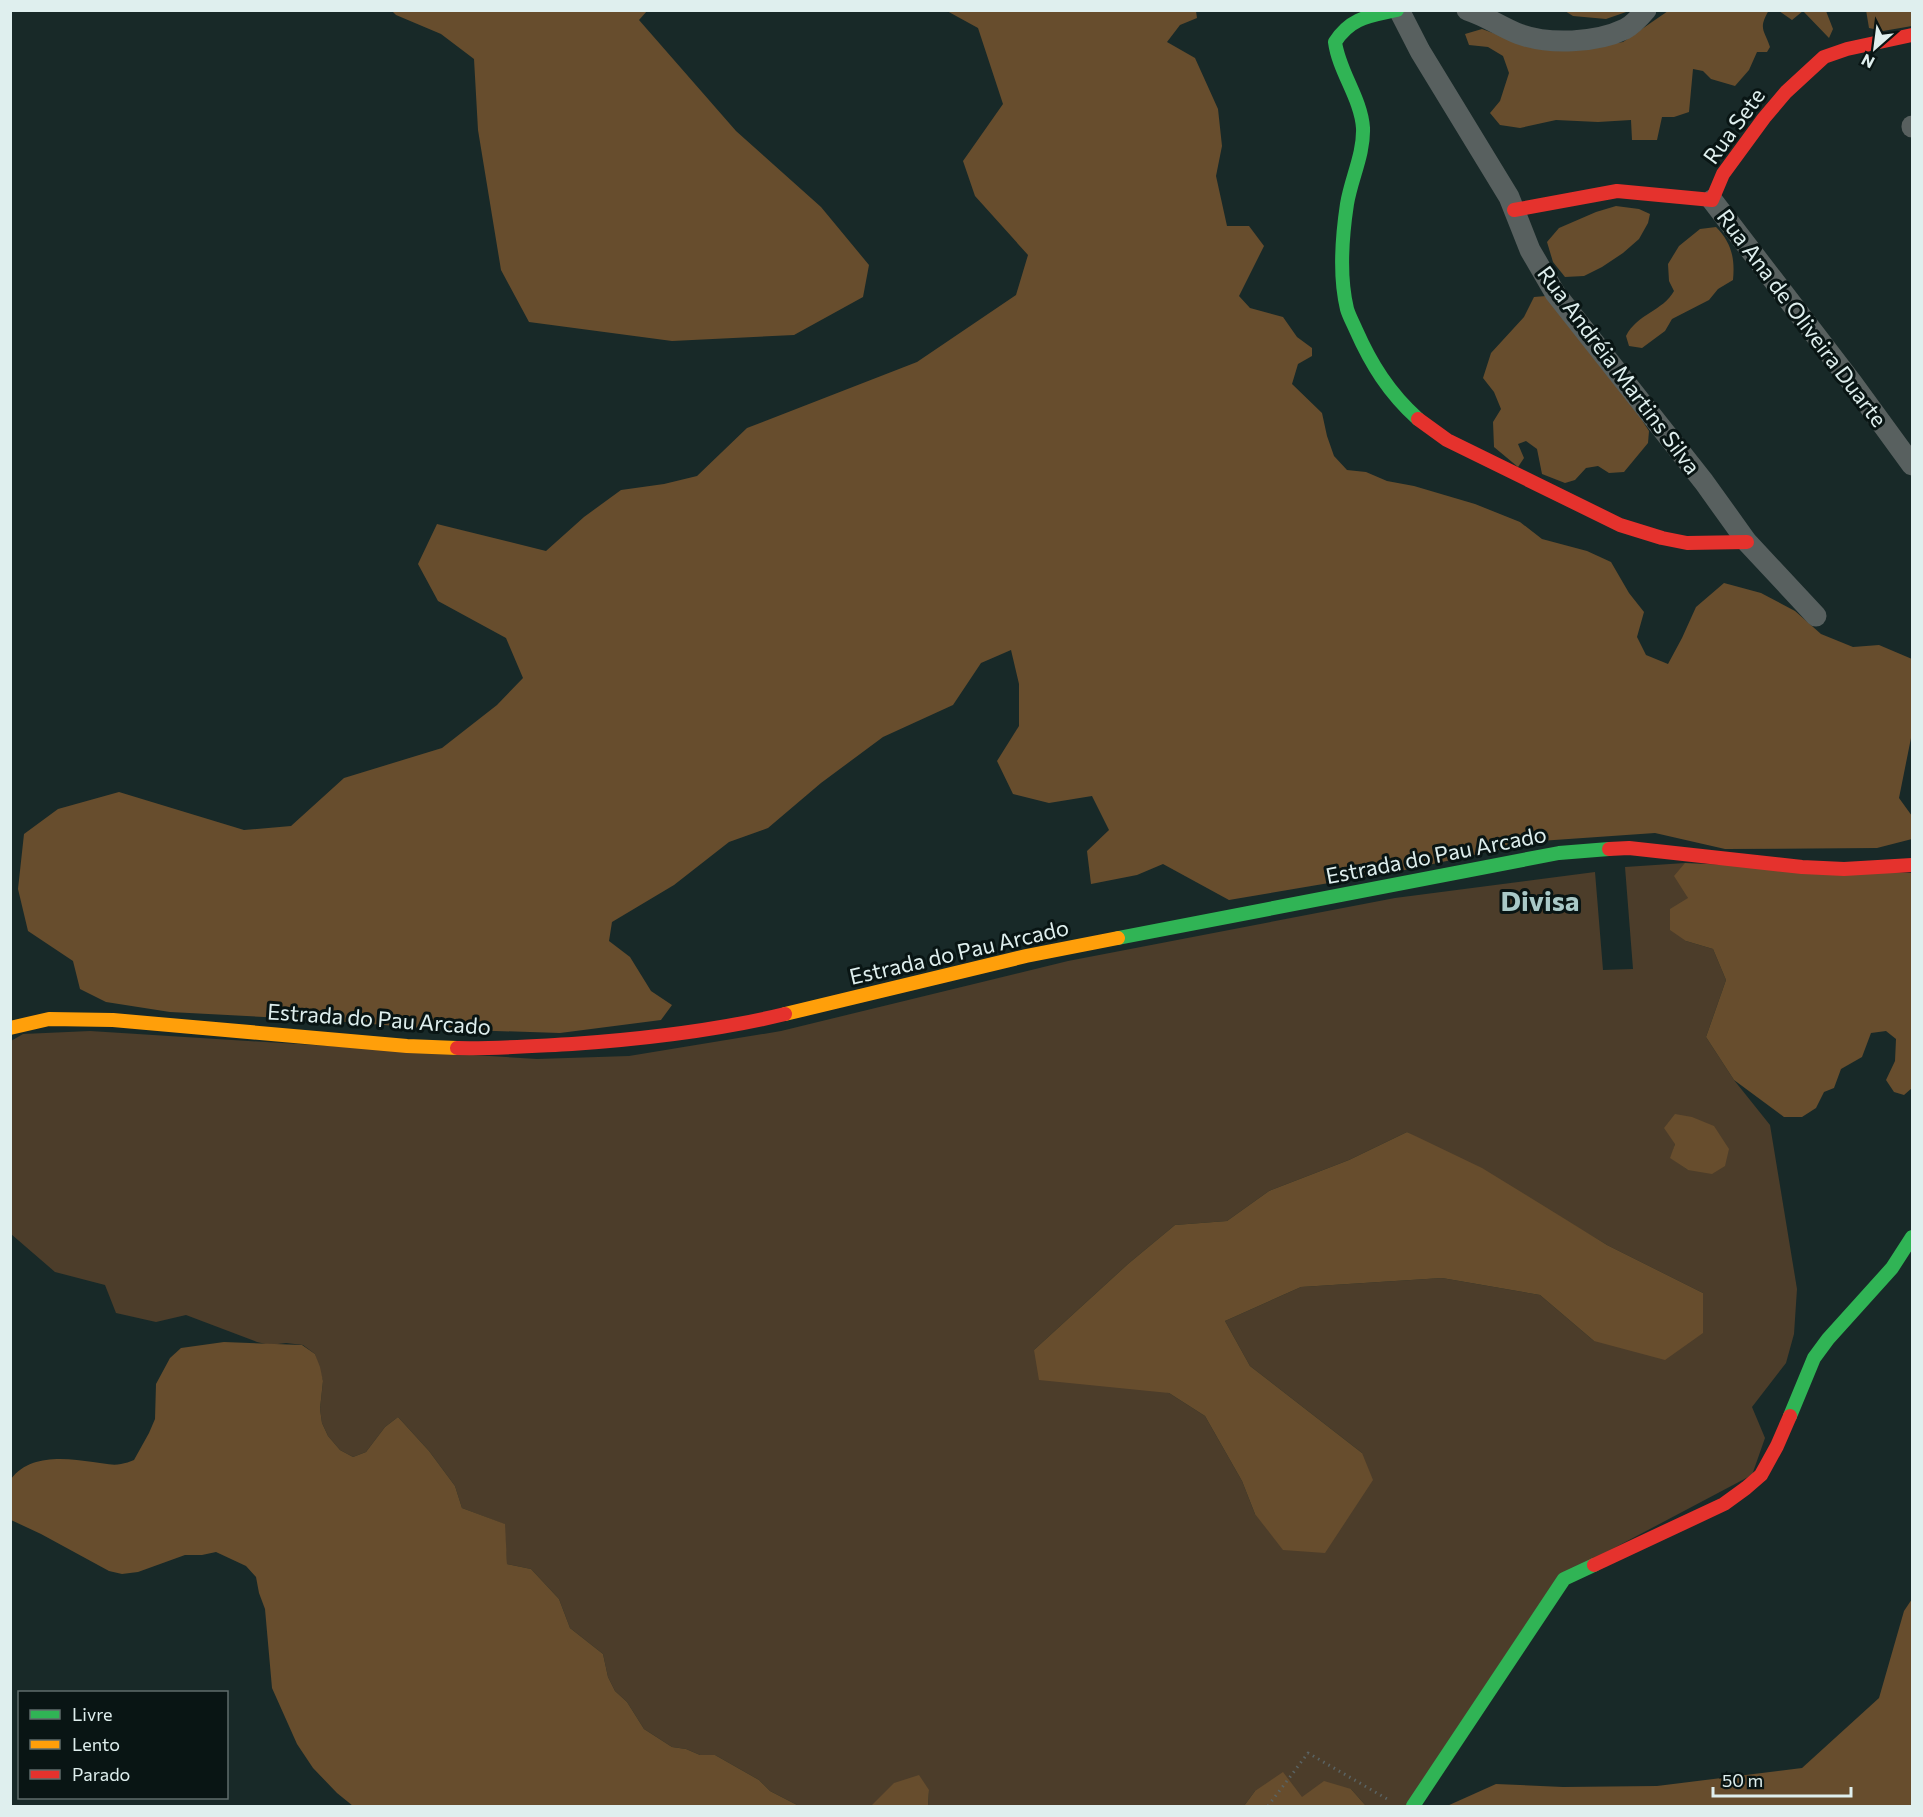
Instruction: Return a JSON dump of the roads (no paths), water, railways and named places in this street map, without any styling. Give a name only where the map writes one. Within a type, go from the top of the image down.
[{"type":"street","name":"Rua Andréia Martins Silva","points":[[1398,10],[1420,51],[1509,197],[1530,250],[1555,293],[1704,482],[1747,542],[1816,616]]},
{"type":"street","points":[[1398,10],[1361,18],[1347,25],[1335,42],[1338,62],[1363,125],[1362,144],[1346,212],[1344,282],[1347,309],[1364,351],[1378,376],[1423,425],[1447,440],[1620,525],[1687,543],[1747,542]]},
{"type":"street","points":[[1467,10],[1522,35],[1539,39],[1574,41],[1604,38],[1627,28],[1646,10]]},
{"type":"street","name":"Rua Sete","points":[[1514,210],[1617,191],[1712,200],[1723,174],[1764,118],[1786,92],[1824,57],[1912,35]]},
{"type":"street","name":"Rua Ana de Oliveira Duarte","points":[[1712,200],[1912,465]]},
{"type":"street","name":"Estrada do Pau Arcado","points":[[10,1028],[49,1019],[113,1020],[407,1046],[491,1048],[639,1039],[745,1024],[1026,956],[1559,853],[1629,848],[1802,867],[1844,869],[1912,865]]},
{"type":"street","points":[[1413,1806],[1564,1579],[1724,1504],[1761,1475],[1777,1446],[1814,1358],[1828,1339],[1892,1268],[1912,1237]]},
{"type":"district","name":"Divisa","points":[[1540,901]]}]
